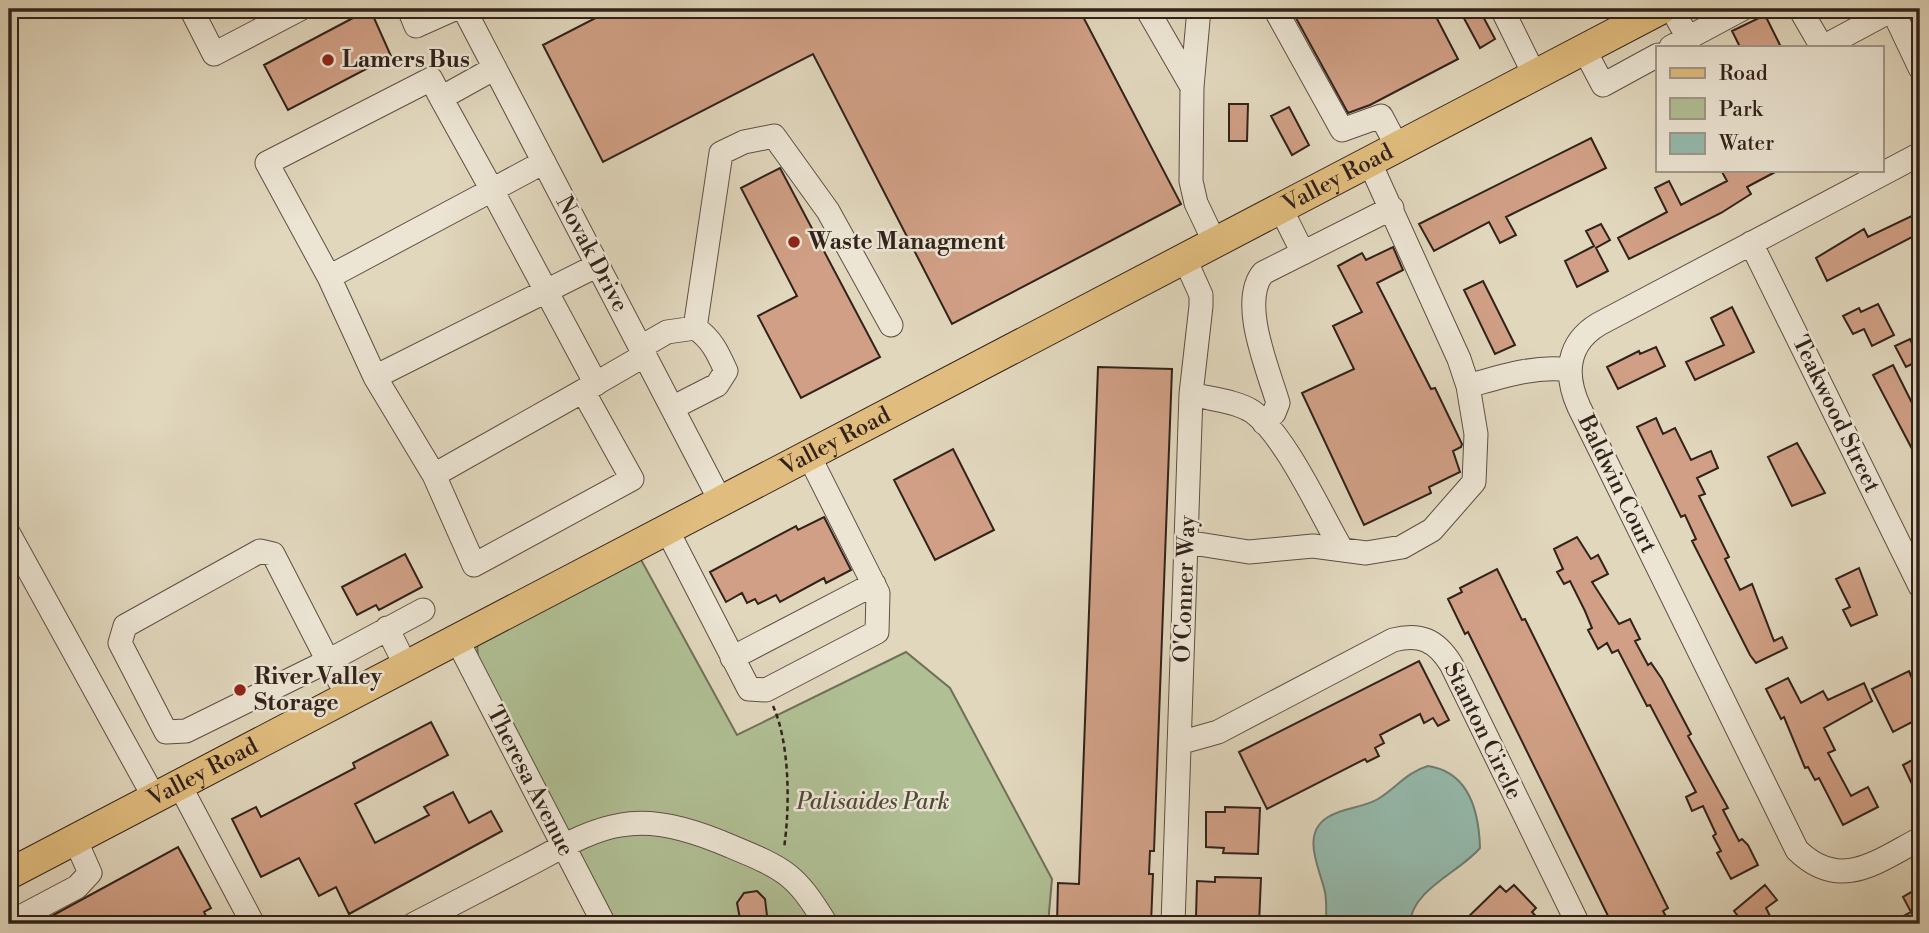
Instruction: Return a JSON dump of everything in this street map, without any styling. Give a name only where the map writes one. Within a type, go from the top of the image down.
[{"type":"main road","name":"Valley Road","points":[[12,867],[75,839],[167,791],[347,694],[1584,49],[1643,13]]},
{"type":"street","points":[[191,9],[215,54],[300,9]]},
{"type":"street","points":[[409,9],[416,26],[468,11]]},
{"type":"street","points":[[1147,9],[1192,87]]},
{"type":"street","points":[[1199,9],[1192,87],[1191,181],[1196,204],[1214,241]]},
{"type":"street","points":[[1275,9],[1342,130],[1381,116],[1397,146]]},
{"type":"street","points":[[1502,9],[1534,74]]},
{"type":"street","points":[[1672,9],[1679,43],[1742,9]]},
{"type":"street","points":[[1800,9],[1822,46]]},
{"type":"street","points":[[1825,46],[1892,10],[1920,68]]},
{"type":"street","name":"Novak Drive","points":[[468,11],[495,68],[720,500]]},
{"type":"street","points":[[1584,49],[1603,85],[1656,56]]},
{"type":"street","points":[[441,98],[495,68]]},
{"type":"street","points":[[431,79],[492,190],[547,292],[632,479],[474,565],[434,475],[375,377],[329,277],[267,163],[431,79]]},
{"type":"street","points":[[695,328],[721,153],[744,142],[774,136],[828,211],[891,325]]},
{"type":"street","points":[[1468,386],[1508,375],[1554,368],[1569,370],[1574,351],[1586,332],[1920,154]]},
{"type":"street","points":[[1186,542],[1249,552],[1313,546],[1341,548],[1366,554],[1402,547],[1432,530],[1469,491],[1474,482],[1476,434],[1468,386],[1392,208],[1369,161]]},
{"type":"street","points":[[329,277],[544,162]]},
{"type":"street","points":[[1280,207],[1303,253]]},
{"type":"street","points":[[1264,423],[1274,413],[1278,403],[1251,307],[1256,281],[1263,273],[1392,208]]},
{"type":"street","name":"Teakwood Street","points":[[1751,243],[1920,586]]},
{"type":"street","name":"O'Conner Way","points":[[1173,924],[1191,394],[1202,306],[1201,295],[1184,257]]},
{"type":"street","points":[[375,377],[598,265]]},
{"type":"street","points":[[434,475],[589,387],[667,332],[695,328],[707,336],[726,371],[717,385],[673,408]]},
{"type":"street","name":"Baldwin Court","points":[[1569,370],[1579,407],[1797,850],[1822,869],[1852,872],[1864,869],[1920,839]]},
{"type":"street","points":[[1191,394],[1242,406],[1264,423],[1293,464],[1341,548]]},
{"type":"street","points":[[666,528],[749,689],[766,690],[877,632],[878,593],[808,454]]},
{"type":"street","points":[[9,534],[167,791],[253,924]]},
{"type":"street","points":[[347,694],[328,661],[273,554],[260,551],[125,626],[120,643],[166,732],[187,731],[328,661],[423,610]]},
{"type":"street","points":[[732,658],[874,584]]},
{"type":"street","points":[[387,628],[405,664]]},
{"type":"street","name":"Stanton Circle","points":[[1179,743],[1218,733],[1393,639],[1409,636],[1431,641],[1440,648],[1451,664],[1578,924]]},
{"type":"street","name":"Theresa Avenue","points":[[456,638],[604,924]]},
{"type":"street","points":[[414,924],[564,846],[622,824],[673,827],[714,839],[774,865],[792,875],[804,888],[826,924]]},
{"type":"street","points":[[9,923],[77,887],[90,873],[75,839]]},
{"type":"path","points":[[766,690],[780,730],[787,804],[783,854],[774,865]]},
{"type":"green space","name":"Palisaides Park","points":[[639,556],[737,735],[906,652],[950,688],[1052,879],[1048,924],[616,924],[478,660],[477,642]]},
{"type":"water","points":[[1428,766],[1453,776],[1469,796],[1477,821],[1480,848],[1427,891],[1412,912],[1410,924],[1326,924],[1326,896],[1313,842],[1320,824],[1334,814],[1378,799],[1408,776]]},
{"type":"building","name":"Lamers Bus","points":[[370,9],[391,56],[288,110],[264,65]]},
{"type":"building","points":[[613,9],[1079,9],[1181,204],[952,324],[813,54],[603,162],[543,45]]},
{"type":"building","points":[[1291,9],[1432,9],[1458,59],[1370,105],[1348,113]]},
{"type":"building","points":[[1459,9],[1479,9],[1495,39],[1480,48]]},
{"type":"building","points":[[1765,15],[1780,46],[1740,46],[1732,31]]},
{"type":"building","points":[[1229,104],[1248,104],[1247,141],[1229,141]]},
{"type":"building","points":[[1289,107],[1309,145],[1292,155],[1271,116]]},
{"type":"building","points":[[1591,138],[1606,168],[1506,217],[1516,235],[1500,243],[1489,222],[1434,251],[1419,224]]},
{"type":"building","name":"Waste Managment","points":[[780,168],[880,357],[801,398],[758,316],[797,296],[741,188]]},
{"type":"building","points":[[1722,172],[1775,172],[1747,187],[1751,194],[1721,213],[1629,259],[1618,238],[1667,212],[1655,188],[1669,181],[1681,205],[1727,181]]},
{"type":"building","points":[[1920,212],[1920,233],[1827,281],[1816,258],[1864,229],[1868,237]]},
{"type":"building","points":[[1601,224],[1610,240],[1596,248],[1608,271],[1577,287],[1565,261],[1594,246],[1586,231]]},
{"type":"building","points":[[1393,247],[1403,270],[1377,283],[1431,389],[1435,388],[1462,444],[1453,451],[1460,472],[1429,487],[1431,493],[1364,525],[1302,393],[1354,369],[1333,326],[1362,312],[1338,266],[1362,253],[1366,260]]},
{"type":"building","points":[[1483,281],[1515,345],[1495,354],[1464,290]]},
{"type":"building","points":[[1878,304],[1894,335],[1872,346],[1864,329],[1853,334],[1843,316],[1859,308],[1861,312]]},
{"type":"building","points":[[1732,307],[1754,352],[1695,380],[1686,362],[1724,345],[1711,318]]},
{"type":"building","points":[[1910,339],[1920,360],[1906,367],[1895,346]]},
{"type":"building","points":[[1656,347],[1665,366],[1618,389],[1607,367],[1639,351],[1640,354]]},
{"type":"building","points":[[1893,365],[1920,419],[1920,464],[1873,375]]},
{"type":"building","points":[[1098,367],[1172,369],[1154,851],[1150,851],[1149,874],[1153,874],[1151,924],[1057,923],[1058,883],[1079,884]]},
{"type":"building","points":[[1656,418],[1663,434],[1675,428],[1691,460],[1711,451],[1718,468],[1697,478],[1705,494],[1699,496],[1729,557],[1725,559],[1740,590],[1752,584],[1774,641],[1782,637],[1787,648],[1756,663],[1750,655],[1692,541],[1696,539],[1685,515],[1681,517],[1637,427]]},
{"type":"building","points":[[1797,443],[1825,493],[1792,506],[1768,457]]},
{"type":"building","points":[[953,449],[994,530],[935,560],[894,480]]},
{"type":"building","points":[[824,517],[851,570],[826,583],[824,578],[780,602],[776,595],[758,604],[755,599],[747,603],[742,593],[726,602],[710,572],[796,526],[798,530]]},
{"type":"building","points":[[1577,537],[1591,559],[1598,555],[1608,574],[1592,582],[1619,624],[1630,619],[1640,639],[1635,641],[1648,665],[1651,663],[1662,679],[1691,734],[1688,736],[1728,808],[1723,810],[1739,841],[1742,839],[1748,845],[1758,865],[1731,879],[1717,853],[1721,851],[1713,836],[1716,834],[1703,806],[1692,811],[1686,797],[1696,792],[1650,705],[1647,706],[1618,650],[1612,653],[1607,643],[1598,649],[1588,630],[1592,628],[1585,611],[1570,581],[1564,584],[1557,572],[1563,569],[1554,549]]},
{"type":"building","points":[[405,554],[422,587],[379,610],[376,605],[357,615],[342,587]]},
{"type":"building","points":[[1859,568],[1877,615],[1851,626],[1843,610],[1850,607],[1836,579]]},
{"type":"building","points":[[1497,569],[1522,620],[1525,619],[1668,908],[1663,911],[1670,924],[1612,924],[1468,632],[1465,634],[1448,599],[1462,592],[1460,588]]},
{"type":"building","points":[[1419,661],[1449,720],[1438,726],[1433,718],[1424,723],[1420,714],[1380,735],[1384,743],[1375,748],[1379,756],[1367,762],[1365,759],[1267,809],[1239,752]]},
{"type":"building","points":[[1909,671],[1920,698],[1920,718],[1893,732],[1872,689]]},
{"type":"building","points":[[1788,678],[1801,703],[1823,691],[1828,700],[1864,683],[1872,701],[1824,728],[1835,750],[1828,753],[1851,796],[1868,787],[1878,807],[1843,825],[1819,778],[1815,780],[1808,767],[1805,768],[1784,717],[1781,719],[1766,689]]},
{"type":"building","points":[[431,722],[448,755],[355,804],[375,843],[429,815],[424,807],[453,792],[469,823],[491,811],[502,831],[349,914],[336,887],[319,896],[299,858],[261,877],[232,819],[256,807],[261,817],[355,768],[353,763]]},
{"type":"building","points":[[1920,756],[1920,801],[1903,765]]},
{"type":"building","points":[[1225,807],[1260,808],[1258,854],[1223,853],[1224,848],[1206,847],[1206,812],[1225,812]]},
{"type":"building","points":[[178,847],[211,908],[204,912],[210,924],[37,924]]},
{"type":"building","points":[[1215,877],[1261,878],[1259,924],[1214,924],[1214,918],[1196,917],[1197,881],[1215,882]]},
{"type":"building","points":[[1514,885],[1536,908],[1532,912],[1543,924],[1461,924],[1500,886],[1506,892]]},
{"type":"building","points":[[1765,885],[1777,900],[1766,908],[1774,924],[1744,924],[1734,911]]},
{"type":"building","points":[[1920,887],[1920,924],[1889,924],[1911,912],[1903,897]]},
{"type":"building","points":[[757,891],[765,899],[768,924],[741,924],[737,903],[744,893]]},
{"type":"place","name":"Lamers Bus","points":[[328,60]]},
{"type":"place","name":"Waste Managment","points":[[794,242]]},
{"type":"place","name":"River Valley Storage","points":[[240,690]]}]
